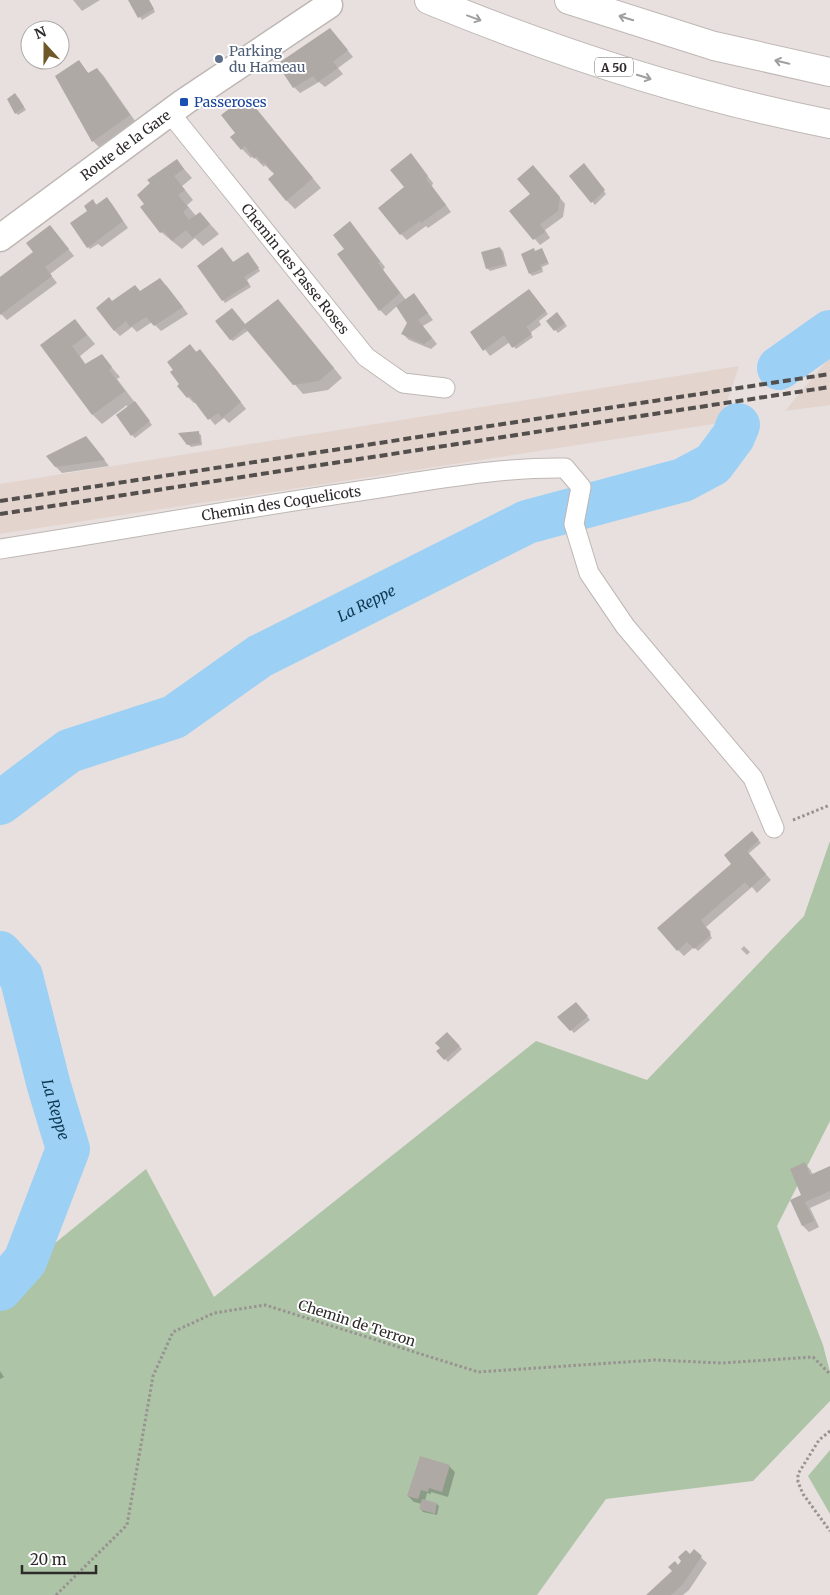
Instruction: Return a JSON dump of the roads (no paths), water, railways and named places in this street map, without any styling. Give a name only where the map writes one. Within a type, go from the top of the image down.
[{"type":"highway","name":"A 50","points":[[429,0],[581,57],[713,97],[830,124]]},
{"type":"highway","points":[[569,0],[714,46],[830,72]]},
{"type":"street","name":"Route de la Gare","points":[[0,238],[170,113],[329,5]]},
{"type":"street","name":"Chemin des Passe Roses","points":[[170,113],[366,358],[404,383],[445,388]]},
{"type":"street","name":"Chemin des Coquelicots","points":[[0,549],[267,504],[488,472],[564,468],[582,487],[574,524],[589,573],[625,626],[753,778],[774,828]]},
{"type":"waterway","name":"La Reppe","points":[[779,368],[830,332]]},
{"type":"waterway","name":"La Reppe","points":[[0,803],[69,751],[174,717],[260,656],[527,522],[683,480],[713,464],[733,437],[738,425]]},
{"type":"waterway","name":"La Reppe","points":[[0,953],[21,976],[49,1086],[68,1149],[25,1261],[0,1289]]},
{"type":"railway","points":[[0,501],[830,374]]},
{"type":"railway","points":[[0,514],[830,387]]},
{"type":"place","name":"Parking du Hameau","points":[[219,59]]},
{"type":"place","name":"Passeroses","points":[[184,102]]}]
